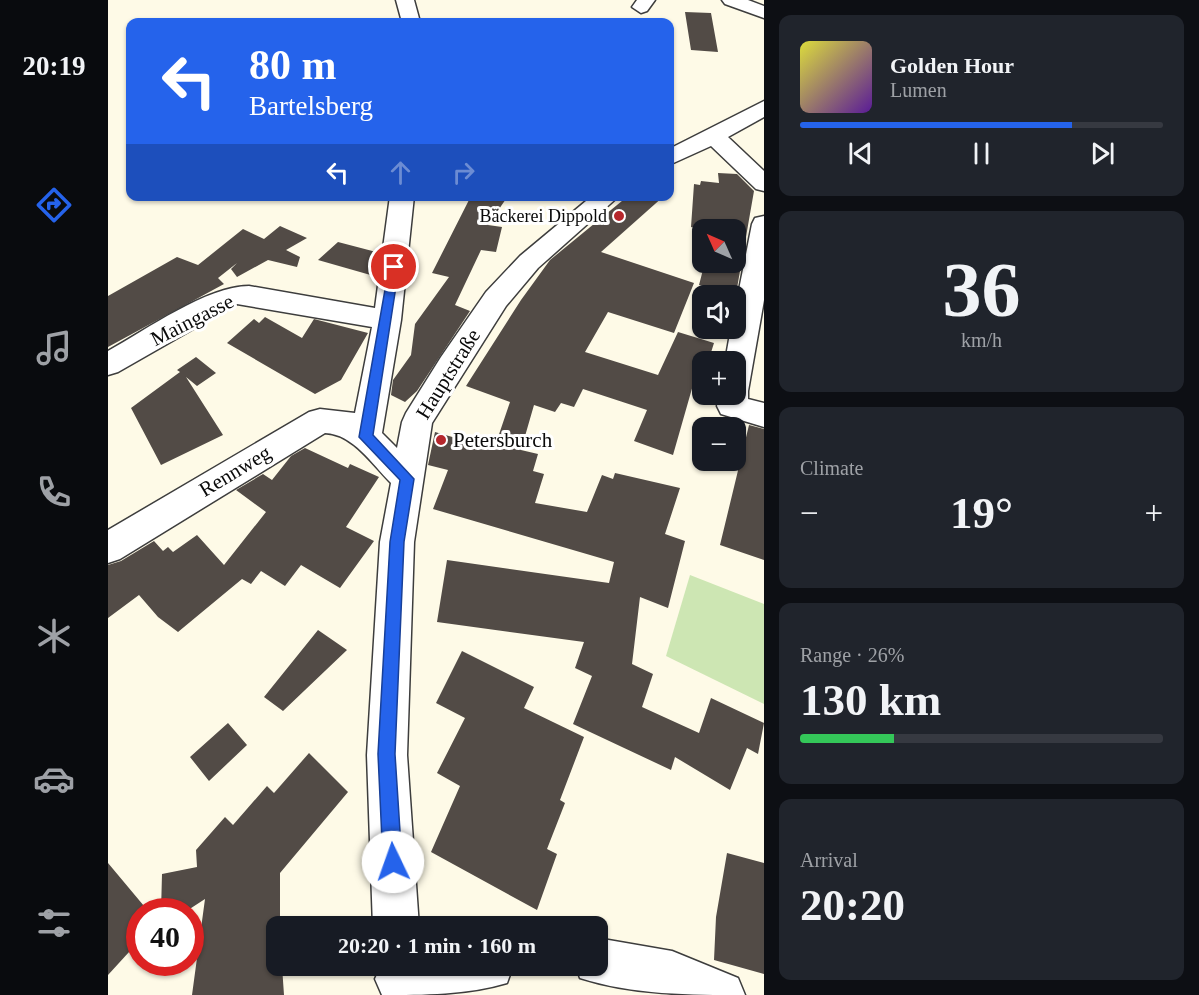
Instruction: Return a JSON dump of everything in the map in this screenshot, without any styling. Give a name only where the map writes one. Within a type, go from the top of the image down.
[{"type":"street","points":[[405,0],[410,18]]},
{"type":"street","points":[[731,0],[764,12]]},
{"type":"street","points":[[674,156],[764,107]]},
{"type":"street","points":[[714,136],[764,184]]},
{"type":"street","points":[[366,437],[387,320],[401,201]]},
{"type":"street","name":"Hauptstraße","points":[[395,916],[387,754],[397,542],[417,422],[451,365],[496,299],[529,262],[601,201]]},
{"type":"street","points":[[742,351],[763,240]]},
{"type":"street","name":"Maingasse","points":[[108,364],[217,302],[234,295],[249,295],[387,320]]},
{"type":"street","points":[[732,405],[764,416]]},
{"type":"street","name":"Rennweg","points":[[108,548],[320,422],[345,422],[366,437],[407,479]]},
{"type":"street","points":[[608,963],[672,975],[722,995]]},
{"type":"street","points":[[399,980],[425,976]]},
{"type":"green space","points":[[690,575],[764,604],[764,704],[666,656]]},
{"type":"building","points":[[685,12],[711,13],[718,52],[691,50]]},
{"type":"building","points":[[718,173],[737,174],[754,191],[746,237],[746,219],[692,219],[691,227],[694,184],[700,185],[701,181],[719,183]]},
{"type":"building","points":[[468,201],[505,201],[488,225],[502,227],[496,252],[481,250],[455,305],[470,311],[417,391],[405,402],[391,395],[393,380],[411,355],[415,324],[449,277],[432,273]]},
{"type":"building","points":[[622,201],[658,201],[601,252],[694,283],[674,333],[608,312],[585,352],[658,375],[678,332],[692,336],[692,339],[714,343],[711,351],[692,351],[692,388],[673,455],[634,441],[647,410],[583,389],[574,407],[561,403],[555,412],[534,405],[521,450],[538,454],[533,471],[544,474],[535,503],[587,512],[602,475],[613,479],[615,473],[680,488],[665,534],[685,541],[668,608],[640,597],[632,664],[653,674],[642,707],[699,733],[711,698],[764,723],[758,754],[747,748],[730,790],[675,757],[671,770],[573,724],[592,676],[575,668],[584,642],[437,622],[447,560],[609,583],[614,562],[433,509],[448,470],[428,465],[435,432],[494,449],[510,402],[466,386],[521,300],[550,260]]},
{"type":"building","points":[[280,226],[307,238],[286,250],[300,257],[297,267],[268,260],[237,277],[231,269],[237,263],[218,278],[224,284],[108,347],[108,296],[177,257],[198,265],[243,229],[264,239]]},
{"type":"building","points":[[338,242],[380,253],[378,270],[374,276],[318,260]]},
{"type":"building","points":[[702,273],[740,273],[738,285],[699,285]]},
{"type":"building","points":[[265,317],[302,338],[314,319],[368,333],[341,380],[315,394],[227,343],[254,319],[259,323]]},
{"type":"building","points":[[196,357],[216,373],[197,386],[186,377],[223,435],[161,465],[131,408],[180,372],[177,370]]},
{"type":"building","points":[[749,425],[764,429],[764,560],[720,545],[738,471],[746,471],[746,437]]},
{"type":"building","points":[[305,448],[348,468],[350,464],[379,477],[346,527],[374,541],[340,588],[301,565],[285,586],[261,571],[251,584],[242,579],[178,632],[158,617],[139,595],[108,618],[108,565],[121,561],[154,541],[163,551],[168,547],[173,552],[197,535],[224,565],[266,512],[236,490],[263,474],[272,480],[291,456]]},
{"type":"building","points":[[318,630],[347,650],[283,711],[264,697]]},
{"type":"building","points":[[462,651],[534,687],[524,708],[584,737],[560,800],[565,803],[547,849],[557,854],[537,910],[431,852],[460,786],[437,773],[465,718],[436,703]]},
{"type":"building","points":[[228,723],[247,745],[209,781],[190,757]]},
{"type":"building","points":[[309,753],[348,792],[280,873],[280,916],[266,916],[266,976],[283,976],[284,995],[192,995],[195,976],[204,976],[205,899],[161,898],[162,874],[197,867],[196,850],[225,817],[233,825],[267,786],[274,793]]},
{"type":"building","points":[[727,853],[764,863],[764,974],[714,960],[716,917]]},
{"type":"building","points":[[108,863],[137,898],[126,898],[126,955],[108,975]]},
{"type":"place","name":"Bäckerei Dippold","points":[[619,216]]},
{"type":"place","name":"Petersburch","points":[[441,440]]},
{"type":"route","points":[[393,862],[387,754],[397,542],[407,479],[366,437],[394,267]]}]
